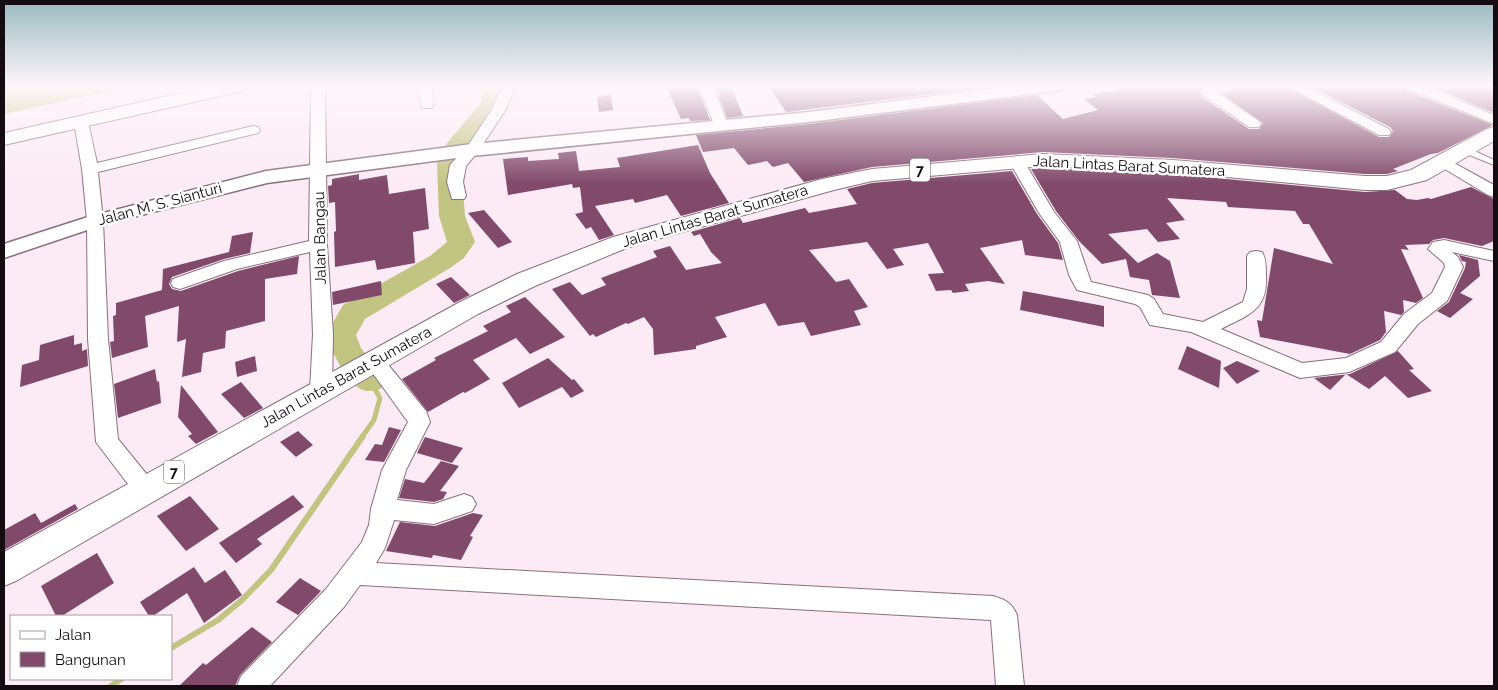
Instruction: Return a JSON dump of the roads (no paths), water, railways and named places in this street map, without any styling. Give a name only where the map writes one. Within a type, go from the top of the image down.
[{"type":"main road","points":[[4,139],[98,118]]},
{"type":"main road","name":"Jalan Lintas Barat Sumatera","points":[[4,570],[469,308],[526,280],[621,242],[830,184],[872,175],[1016,161],[1105,162],[1365,183],[1387,183],[1406,180],[1443,162],[1494,133]]},
{"type":"street","name":"Jalan Bangau","points":[[318,118],[318,245],[323,334],[353,373]]},
{"type":"street","points":[[458,196],[455,182],[458,165],[493,118]]},
{"type":"street","points":[[719,118],[722,127]]},
{"type":"street","name":"Jalan M. S. Sianturi","points":[[4,251],[95,222],[258,178],[438,154],[722,127],[794,118]]},
{"type":"street","points":[[1246,118],[1254,124]]},
{"type":"street","points":[[1357,118],[1384,132]]},
{"type":"street","points":[[81,122],[90,169],[95,222],[98,339],[107,442],[145,489]]},
{"type":"street","points":[[90,169],[253,130]]},
{"type":"street","points":[[1016,161],[1047,213],[1068,241],[1072,249],[1080,283],[1090,288],[1141,299],[1147,303],[1154,317],[1160,322],[1188,323],[1300,372],[1350,365],[1388,347],[1411,319],[1440,297],[1454,267],[1448,258],[1438,251],[1438,246],[1444,245],[1494,256]]},
{"type":"street","points":[[1443,162],[1494,192]]},
{"type":"street","points":[[180,283],[208,271],[261,256],[318,245]]},
{"type":"street","points":[[1204,330],[1250,306],[1255,300],[1257,294],[1256,256]]},
{"type":"street","points":[[251,686],[335,598],[372,548],[378,536],[382,509],[394,470],[419,422],[418,417],[353,373]]},
{"type":"street","points":[[382,509],[434,514],[464,504]]},
{"type":"street","points":[[353,573],[994,608],[1000,610],[1004,615],[1010,686]]},
{"type":"lane","points":[[1465,150],[1494,163]]},
{"type":"waterway","points":[[370,380],[347,352],[341,335],[354,312],[440,262],[454,252],[461,242],[452,216],[449,163],[455,148],[480,118]]},
{"type":"waterway","points":[[362,437],[374,420],[380,398],[370,380]]},
{"type":"waterway","points":[[172,647],[218,620],[242,600],[271,570],[363,436]]},
{"type":"waterway","points":[[111,686],[120,680]]}]
